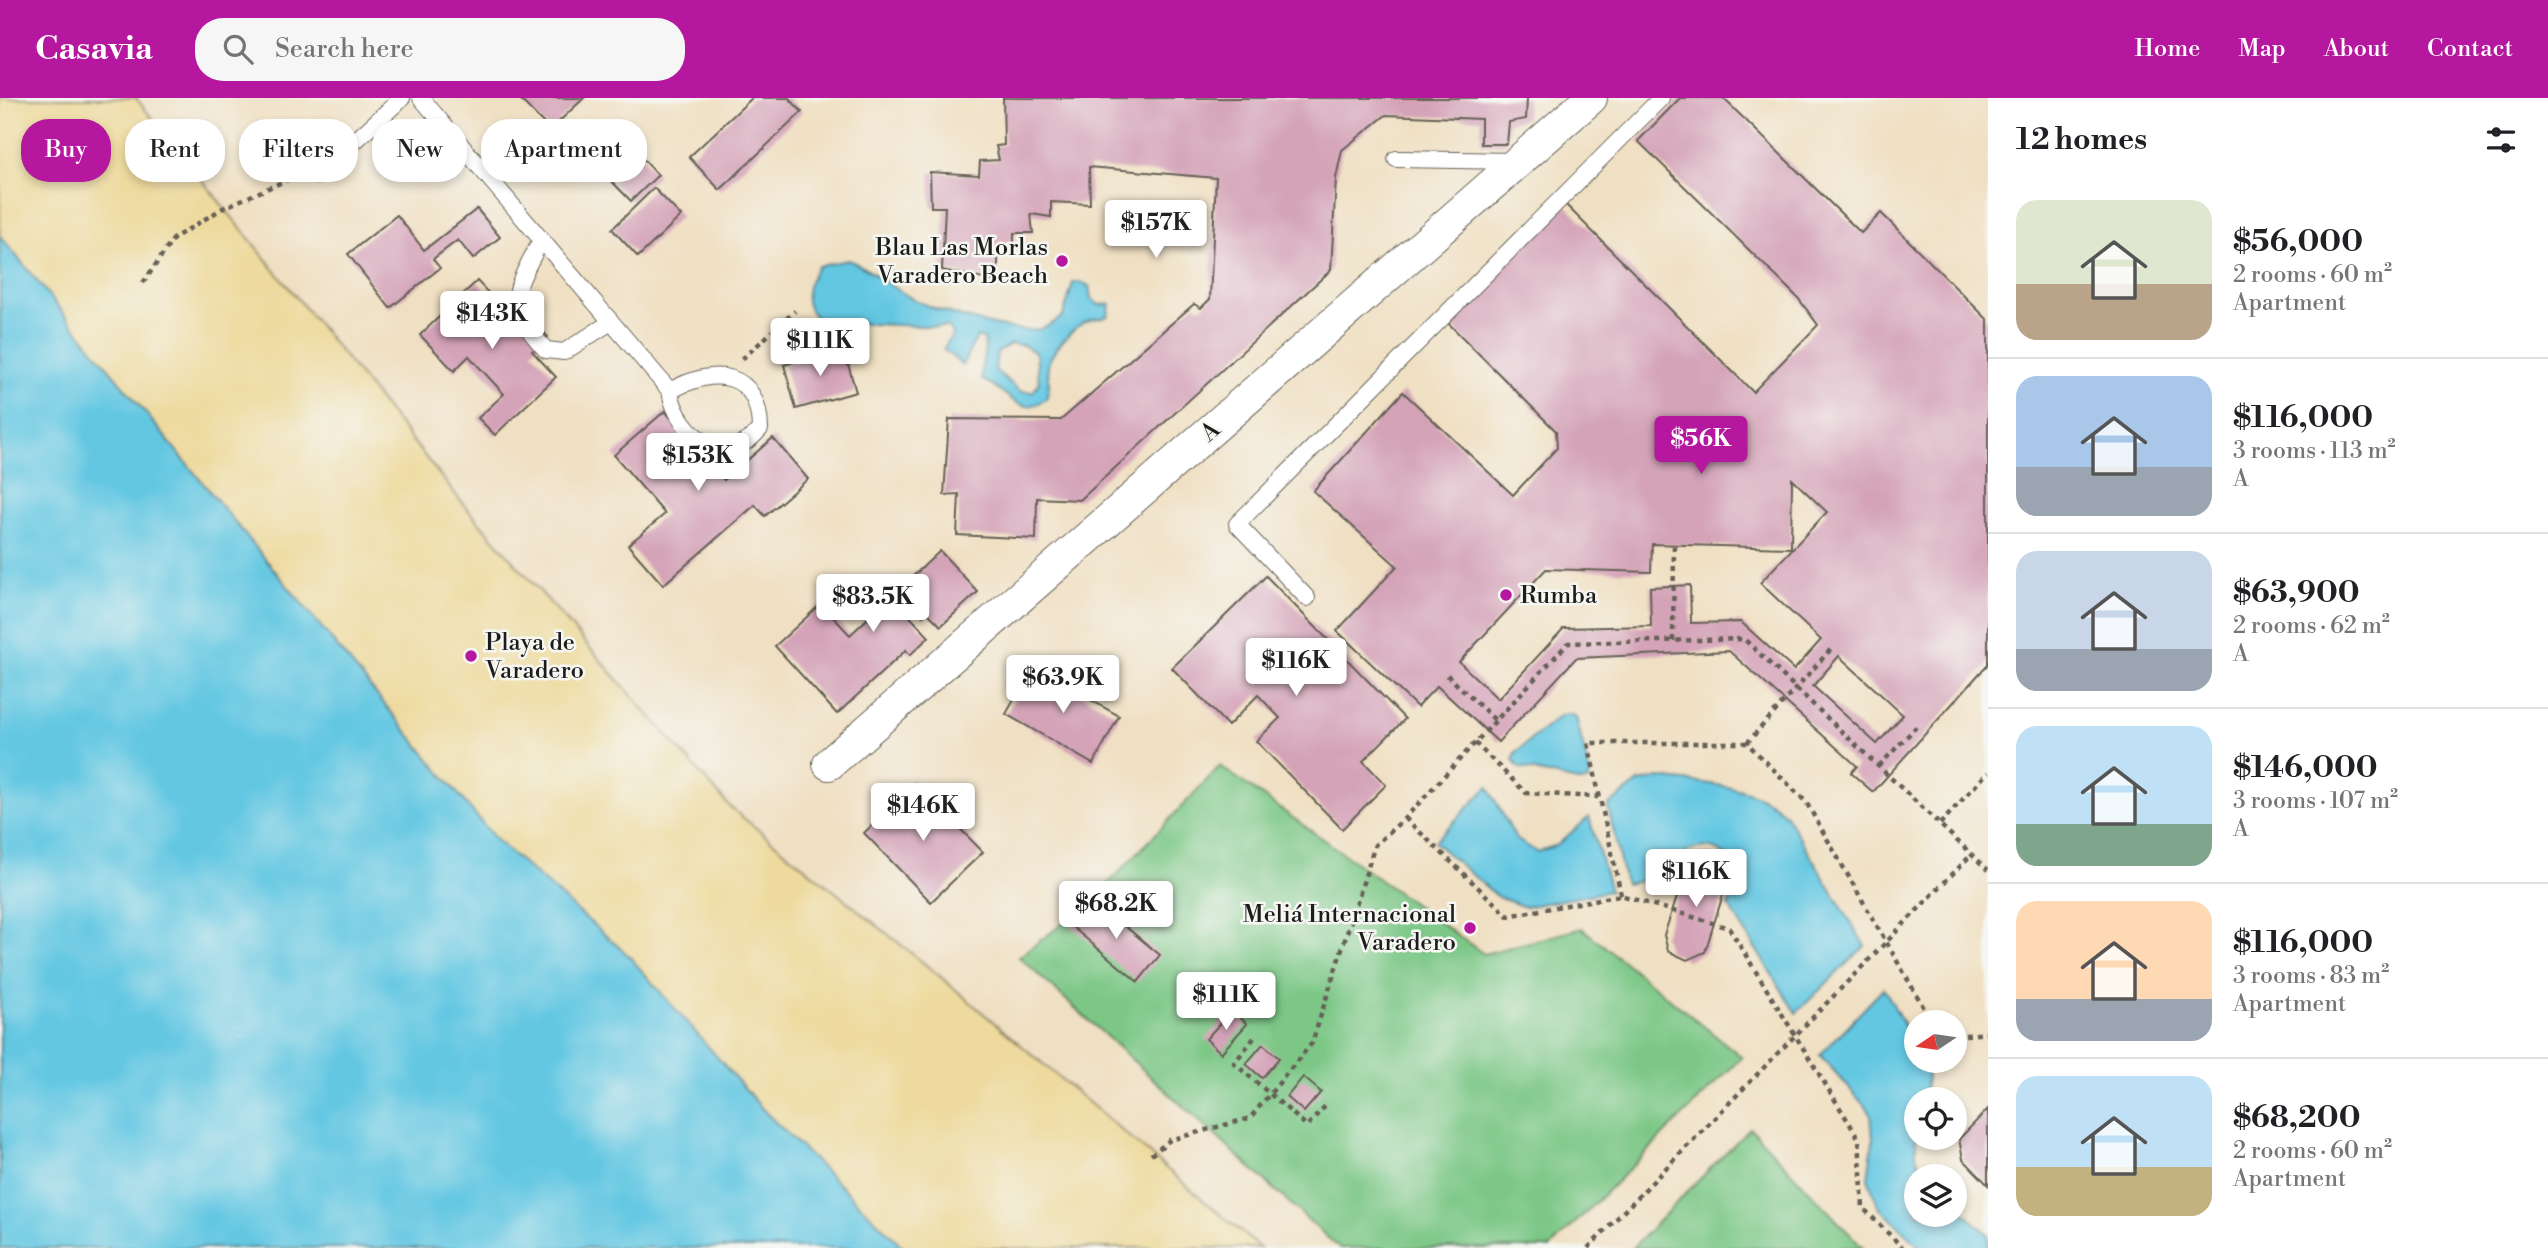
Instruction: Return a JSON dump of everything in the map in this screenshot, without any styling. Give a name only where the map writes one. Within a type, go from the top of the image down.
[{"type":"street","name":"A","points":[[829,764],[1591,98]]},
{"type":"lane","points":[[358,138],[402,98]]},
{"type":"lane","points":[[421,98],[670,391],[673,405],[701,441],[728,450],[748,444],[760,429],[755,399],[742,383],[729,377],[708,376],[687,381],[670,391]]},
{"type":"lane","points":[[1307,598],[1237,524],[1661,98]]},
{"type":"lane","points":[[1396,159],[1518,161]]},
{"type":"lane","points":[[541,240],[517,285],[521,323],[546,351],[564,352],[611,322]]},
{"type":"path","points":[[143,283],[174,238],[223,208],[282,182]]},
{"type":"path","points":[[729,377],[747,352],[795,311]]},
{"type":"path","points":[[1673,641],[1674,545]]},
{"type":"path","points":[[1151,1155],[1170,1140],[1250,1118],[1270,1094],[1312,1042],[1375,845],[1405,818],[1568,643],[1744,639],[1988,870]]},
{"type":"path","points":[[1747,743],[1831,649]]},
{"type":"path","points":[[1447,675],[1496,721]]},
{"type":"path","points":[[1878,766],[1916,727]]},
{"type":"path","points":[[1475,743],[1526,793],[1598,797]]},
{"type":"path","points":[[1620,895],[1588,743],[1747,743],[1806,802],[1925,1010]]},
{"type":"path","points":[[1940,824],[1988,772]]},
{"type":"path","points":[[1405,818],[1508,916],[1620,895],[1729,928],[1858,1139],[1863,1209],[1903,1248]]},
{"type":"path","points":[[1588,1248],[1972,854]]},
{"type":"path","points":[[1967,1036],[1988,1033]]},
{"type":"path","points":[[1254,1038],[1234,1063],[1307,1126],[1328,1103]]},
{"type":"green space","points":[[1220,766],[1484,954],[1582,928],[1742,1057],[1550,1248],[1339,1248],[1019,957],[1093,900]]},
{"type":"green space","points":[[1750,1128],[1863,1248],[1632,1248]]},
{"type":"sand","name":"Playa de Varadero","points":[[0,98],[136,98],[153,119],[125,119],[125,182],[204,182],[464,505],[730,807],[936,973],[1260,1248],[904,1248],[766,1113],[628,955],[496,840],[0,236]]},
{"type":"water","points":[[0,236],[496,840],[628,955],[766,1113],[904,1248],[0,1248]]},
{"type":"water","points":[[848,260],[923,304],[972,320],[1023,330],[1042,328],[1063,316],[1073,283],[1081,282],[1089,286],[1091,298],[1099,305],[1110,304],[1108,316],[1084,322],[1061,343],[1049,361],[1046,399],[1027,406],[982,380],[984,339],[977,337],[962,365],[943,349],[953,334],[948,327],[821,322],[807,303],[810,281],[818,266]],"holes":[[[1011,344],[1023,345],[1036,353],[1039,383],[1033,392],[1020,391],[995,370],[997,352]]]},
{"type":"water","points":[[1570,714],[1576,717],[1590,775],[1587,781],[1581,782],[1518,767],[1513,760],[1516,752],[1561,715]]},
{"type":"water","points":[[1659,778],[1727,787],[1773,804],[1786,815],[1865,946],[1796,1013],[1729,906],[1735,879],[1731,862],[1726,856],[1712,848],[1695,849],[1682,856],[1671,875],[1625,884],[1608,806],[1639,782]]},
{"type":"water","points":[[1488,787],[1516,839],[1537,852],[1557,845],[1589,817],[1610,891],[1525,907],[1498,897],[1434,842]]},
{"type":"water","points":[[1884,988],[1904,1025],[1904,1073],[1926,1073],[1927,1078],[1926,1087],[1904,1087],[1904,1150],[1916,1150],[1919,1164],[1904,1164],[1904,1227],[1967,1227],[1967,1216],[1988,1234],[1988,1248],[1921,1248],[1878,1206],[1868,1178],[1873,1141],[1871,1113],[1820,1055]]},
{"type":"building","points":[[519,98],[584,98],[562,119],[539,119]]},
{"type":"building","points":[[752,98],[789,98],[802,112],[720,190],[689,157]]},
{"type":"building","points":[[1003,98],[1527,98],[1526,119],[1509,122],[1507,144],[1481,144],[1481,119],[1386,115],[1342,150],[1336,178],[1331,270],[1080,500],[1037,498],[1036,539],[957,535],[959,494],[944,495],[949,419],[1061,420],[1194,304],[1201,308],[1210,299],[1216,178],[1089,167],[1090,204],[1051,202],[1051,217],[1031,214],[1033,233],[1014,233],[1014,250],[998,249],[998,282],[942,270],[945,207],[931,207],[930,172],[979,175],[980,161],[999,160],[996,146],[1004,145]]},
{"type":"building","points":[[1680,98],[1723,98],[1861,233],[1881,213],[1988,320],[1988,664],[1873,792],[1851,773],[1857,766],[1729,651],[1576,658],[1498,742],[1437,686],[1417,707],[1337,631],[1397,566],[1313,491],[1403,392],[1513,495],[1557,448],[1556,431],[1448,323],[1565,204],[1753,392],[1818,325],[1798,298],[1638,141]],"holes":[[[1792,479],[1827,512],[1760,583],[1821,640],[1794,670],[1741,622],[1691,623],[1690,585],[1650,587],[1651,626],[1564,628],[1498,699],[1459,662],[1546,569],[1651,572],[1652,544],[1791,548]],[[1839,656],[1903,715],[1877,744],[1813,686]]]},
{"type":"building","points":[[647,163],[658,175],[631,201],[612,182],[647,182]]},
{"type":"building","points":[[654,188],[681,216],[638,257],[612,229]]},
{"type":"building","points":[[477,209],[500,237],[473,259],[458,240],[433,259],[440,268],[390,308],[348,254],[397,215],[424,250]]},
{"type":"building","points":[[477,281],[520,327],[530,318],[548,337],[532,351],[556,377],[495,435],[478,418],[504,394],[469,356],[454,371],[420,335]]},
{"type":"building","points":[[843,347],[856,392],[796,409],[784,365]]},
{"type":"building","points":[[665,411],[724,480],[773,438],[808,479],[765,516],[755,505],[663,585],[628,545],[665,514],[614,455]]},
{"type":"building","points":[[940,551],[978,592],[941,626],[927,612],[923,616],[909,601],[902,608],[929,637],[910,655],[906,650],[837,714],[775,646],[821,604],[850,635]]},
{"type":"building","points":[[1266,576],[1405,719],[1363,761],[1386,785],[1342,829],[1256,741],[1280,718],[1258,695],[1228,726],[1172,668]]},
{"type":"building","points":[[1032,667],[1119,716],[1093,764],[1006,714]]},
{"type":"building","points":[[915,783],[983,852],[931,902],[864,833]]},
{"type":"building","points":[[1701,857],[1721,864],[1727,882],[1705,952],[1687,960],[1668,951],[1664,935],[1686,870]]},
{"type":"building","points":[[1093,900],[1160,955],[1138,982],[1071,926]]},
{"type":"building","points":[[1232,1010],[1247,1024],[1221,1053],[1206,1039]]},
{"type":"building","points":[[1263,1044],[1279,1058],[1262,1078],[1246,1064]]},
{"type":"building","points":[[1303,1077],[1321,1092],[1304,1112],[1287,1097]]},
{"type":"building","points":[[1988,1109],[1988,1185],[1963,1159],[1961,1150],[1967,1150],[1967,1131]]},
{"type":"place","name":"Blau Las Morlas Varadero Beach","points":[[1062,261]]},
{"type":"place","name":"Rumba","points":[[1506,595]]},
{"type":"place","name":"Playa de Varadero","points":[[471,656]]},
{"type":"place","name":"Meliá Internacional Varadero","points":[[1470,928]]}]
